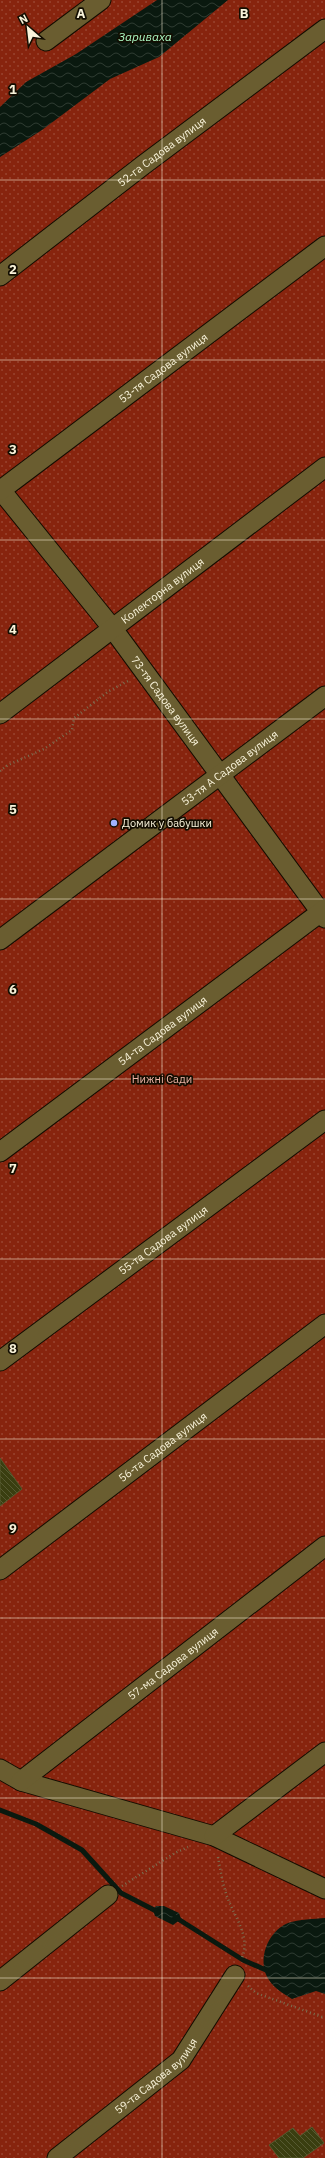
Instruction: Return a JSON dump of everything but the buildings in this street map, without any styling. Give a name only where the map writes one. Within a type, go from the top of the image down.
[{"type":"street","points":[[46,41],[101,0]]},
{"type":"street","name":"52-га Садова вулиця","points":[[0,276],[149,161],[325,29]]},
{"type":"street","name":"53-тя Садова вулиця","points":[[3,498],[325,246]]},
{"type":"street","name":"Колекторна вулиця","points":[[0,714],[325,467]]},
{"type":"street","name":"73-тя Садова вулиця","points":[[3,498],[113,629],[324,914]]},
{"type":"street","name":"53-тя А Садова вулиця","points":[[0,940],[325,696]]},
{"type":"street","name":"54-та Садова вулиця","points":[[0,1152],[324,914]]},
{"type":"street","name":"55-та Садова вулиця","points":[[0,1361],[325,1120]]},
{"type":"street","name":"56-та Садова вулиця","points":[[0,1570],[325,1324]]},
{"type":"street","name":"57-ма Садова вулиця","points":[[20,1781],[325,1546]]},
{"type":"street","points":[[214,1836],[325,1752]]},
{"type":"street","points":[[0,1770],[20,1781],[214,1836],[325,1889]]},
{"type":"street","points":[[0,1981],[108,1895]]},
{"type":"street","name":"59-та Садова вулиця","points":[[57,2158],[181,2060],[235,1975]]},
{"type":"path","points":[[0,771],[8,765],[44,749],[72,730],[74,718],[109,691],[145,672]]},
{"type":"path","points":[[127,1883],[175,1853],[214,1836],[225,1891],[244,1935],[245,1951]]},
{"type":"path","points":[[235,1975],[256,1993],[325,2018]]},
{"type":"green space","name":"Нижні Сади","points":[[0,0],[325,0],[325,2158],[0,2158]]},
{"type":"water","name":"Зариваха","points":[[157,0],[228,0],[159,57],[110,79],[42,130],[0,157],[0,107],[26,82],[76,54]]},
{"type":"water","points":[[156,1906],[164,1906],[179,1913],[181,1919],[173,1925],[155,1916],[153,1910]]},
{"type":"water","points":[[325,1918],[325,1994],[316,1991],[292,1999],[271,1983],[265,1972],[264,1955],[266,1947],[275,1932],[288,1923]]},
{"type":"waterway","points":[[0,1810],[36,1824],[82,1850],[121,1893],[158,1912]]},
{"type":"waterway","points":[[175,1917],[243,1960],[266,1970]]},
{"type":"place","name":"Домик у бабушки","points":[[114,823]]}]
